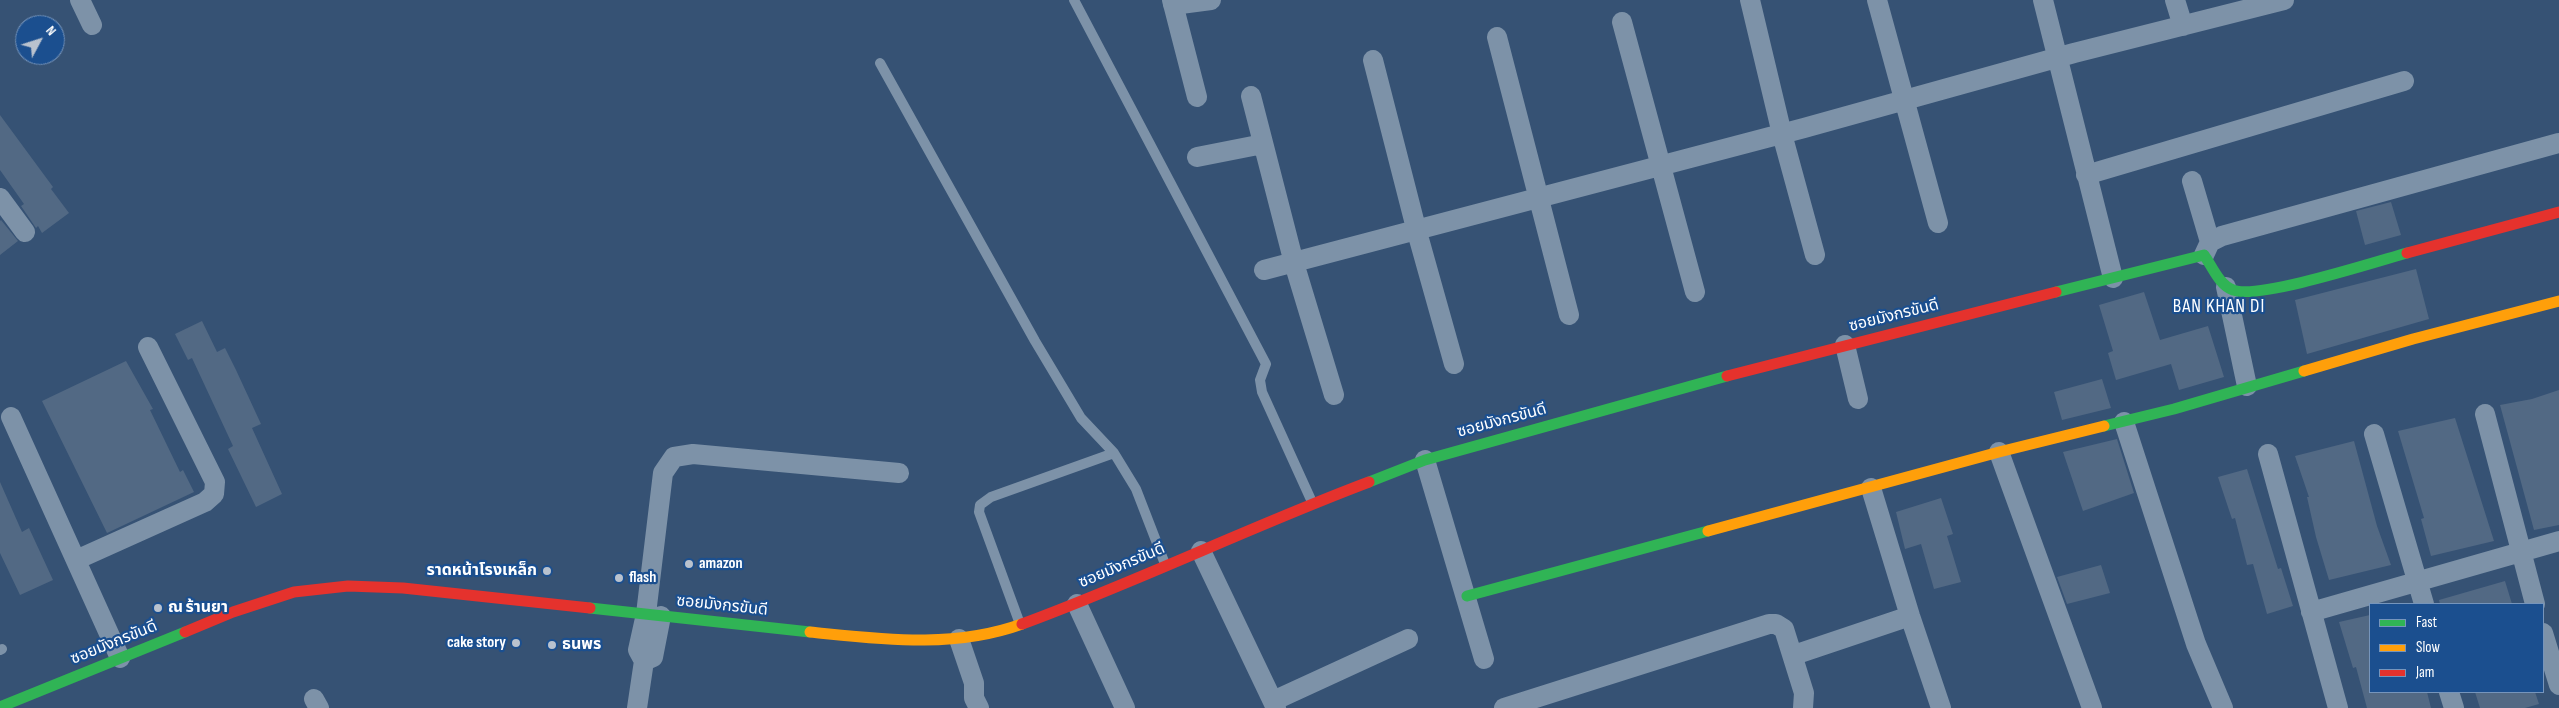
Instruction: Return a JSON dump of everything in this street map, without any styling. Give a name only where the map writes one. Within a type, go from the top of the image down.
[{"type":"street","points":[[80,0],[92,26]]},
{"type":"street","points":[[1197,97],[1173,3],[1211,0]]},
{"type":"street","points":[[1750,0],[1782,134],[1815,255]]},
{"type":"street","points":[[1877,0],[1938,223]]},
{"type":"street","points":[[2043,0],[2056,59],[2113,278]]},
{"type":"street","points":[[2175,0],[2183,26]]},
{"type":"street","points":[[1264,270],[1417,232],[2056,59],[2284,0]]},
{"type":"street","points":[[1622,22],[1695,292]]},
{"type":"street","points":[[1497,37],[1541,197],[1569,315]]},
{"type":"street","points":[[1373,60],[1417,232],[1454,364]]},
{"type":"street","points":[[2086,175],[2404,81]]},
{"type":"street","points":[[1251,96],[1294,263],[1334,396]]},
{"type":"street","points":[[2207,249],[2222,236],[2559,143]]},
{"type":"street","points":[[1197,158],[1263,144]]},
{"type":"street","points":[[2192,181],[2207,249],[2226,287],[2248,386]]},
{"type":"street","points":[[0,198],[25,232]]},
{"type":"street","points":[[2226,287],[2234,293],[2263,292],[2559,212]]},
{"type":"street","name":"ซอยมังกรขันดี","points":[[0,707],[32,702],[120,658],[233,612],[294,592],[348,586],[404,588],[888,640],[949,641],[1003,631],[1077,604],[1165,564],[1202,551],[1313,503],[1424,460],[1844,345],[2113,278],[2207,249]]},
{"type":"street","points":[[1466,596],[1871,488],[1998,452],[2124,422],[2559,301]]},
{"type":"street","points":[[1844,345],[1858,399]]},
{"type":"street","points":[[76,560],[205,502],[214,494],[215,482],[148,347]]},
{"type":"street","points":[[2485,414],[2535,603]]},
{"type":"street","points":[[11,417],[120,658]]},
{"type":"street","points":[[2124,422],[2196,644],[2223,708]]},
{"type":"street","points":[[2374,434],[2424,603]]},
{"type":"street","points":[[1998,452],[2092,708]]},
{"type":"street","points":[[637,708],[644,661],[653,657],[653,615],[663,473],[674,457],[693,454],[898,473]]},
{"type":"street","points":[[2268,454],[2338,708]]},
{"type":"street","points":[[1424,460],[1484,659]]},
{"type":"street","points":[[1871,488],[1910,616],[1941,708]]},
{"type":"street","points":[[2311,612],[2559,541]]},
{"type":"street","points":[[1202,551],[1274,705],[1408,639]]},
{"type":"street","points":[[1077,604],[1125,708]]},
{"type":"street","points":[[1794,655],[1910,616]]},
{"type":"street","points":[[1504,708],[1558,700],[1769,624],[1776,624],[1784,629],[1794,655],[1804,693],[1803,708]]},
{"type":"street","points":[[2544,636],[2559,686]]},
{"type":"street","points":[[960,639],[974,682],[974,698],[978,708]]},
{"type":"street","points":[[974,682],[986,693],[992,708]]},
{"type":"street","points":[[2449,693],[2454,708]]},
{"type":"lane","points":[[1074,0],[1266,364],[1260,380],[1262,392],[1313,503]]},
{"type":"lane","points":[[880,63],[1035,341],[1081,418],[1114,453],[1136,490],[1165,564]]},
{"type":"lane","points":[[1020,624],[979,512],[980,505],[991,496],[1114,453]]},
{"type":"building","points":[[0,115],[53,187],[51,189],[69,213],[42,233],[38,226],[36,228],[21,206],[24,204],[0,170]]},
{"type":"building","points":[[2391,202],[2401,235],[2365,245],[2356,211]]},
{"type":"building","points":[[0,221],[18,241],[0,255]]},
{"type":"building","points":[[2416,269],[2429,319],[2307,354],[2295,300]]},
{"type":"building","points":[[2144,292],[2160,340],[2208,326],[2224,377],[2179,390],[2171,364],[2116,380],[2108,353],[2113,351],[2099,305]]},
{"type":"building","points":[[202,321],[217,352],[225,348],[261,424],[252,428],[282,494],[256,507],[228,449],[233,446],[192,358],[188,360],[175,334]]},
{"type":"building","points":[[126,361],[153,409],[150,410],[180,472],[183,470],[194,492],[107,533],[42,401]]},
{"type":"building","points":[[2102,379],[2111,408],[2062,420],[2054,392]]},
{"type":"building","points":[[2559,390],[2559,525],[2534,530],[2500,405],[2532,399]]},
{"type":"building","points":[[2455,418],[2494,541],[2431,556],[2421,519],[2424,518],[2398,431]]},
{"type":"building","points":[[2117,439],[2134,493],[2083,511],[2063,452]]},
{"type":"building","points":[[2354,441],[2377,526],[2391,565],[2329,580],[2316,537],[2307,497],[2309,497],[2295,456]]},
{"type":"building","points":[[2247,469],[2278,569],[2281,568],[2293,606],[2267,614],[2253,564],[2247,565],[2235,518],[2232,519],[2218,477]]},
{"type":"building","points":[[0,482],[22,532],[29,528],[53,580],[20,595],[0,553]]},
{"type":"building","points":[[1941,498],[1953,534],[1947,536],[1961,582],[1934,589],[1921,544],[1905,549],[1896,512]]},
{"type":"building","points":[[2101,565],[2110,593],[2067,604],[2057,577]]},
{"type":"building","points":[[2505,581],[2512,603],[2440,603],[2439,600]]},
{"type":"building","points":[[2369,615],[2369,693],[2427,693],[2431,708],[2367,708],[2356,667],[2353,668],[2339,622]]},
{"type":"building","points":[[2475,693],[2535,693],[2539,704],[2525,708],[2480,708]]},
{"type":"traffic: fast","points":[[2056,292],[2204,255],[2220,280],[2228,288],[2246,292],[2266,290],[2317,279],[2407,253]]},
{"type":"traffic: fast","points":[[2104,426],[2174,409],[2304,371]]},
{"type":"traffic: fast","points":[[1369,482],[1425,460],[1727,376]]},
{"type":"traffic: fast","points":[[1467,596],[1708,531]]},
{"type":"traffic: fast","points":[[590,608],[810,632]]},
{"type":"traffic: fast","points":[[0,707],[185,632]]},
{"type":"traffic: slow","points":[[2304,371],[2413,339],[2559,301]]},
{"type":"traffic: slow","points":[[1708,531],[1999,452],[2104,426]]},
{"type":"traffic: slow","points":[[810,632],[917,640],[970,637],[1022,624]]},
{"type":"traffic: jam","points":[[2407,253],[2559,212]]},
{"type":"traffic: jam","points":[[1727,376],[2056,292]]},
{"type":"traffic: jam","points":[[1022,624],[1369,482]]},
{"type":"traffic: jam","points":[[185,632],[233,612],[294,592],[348,586],[403,588],[590,608]]},
{"type":"place","name":"amazon","points":[[689,564]]},
{"type":"place","name":"ราดหน้าโรงเหล็ก","points":[[547,571]]},
{"type":"place","name":"flash","points":[[619,578]]},
{"type":"place","name":"ณ ร้านยา","points":[[158,608]]},
{"type":"place","name":"cake story","points":[[516,643]]},
{"type":"place","name":"ธนพร","points":[[552,645]]},
{"type":"district","name":"BAN KHAN DI","points":[[2219,307]]}]
